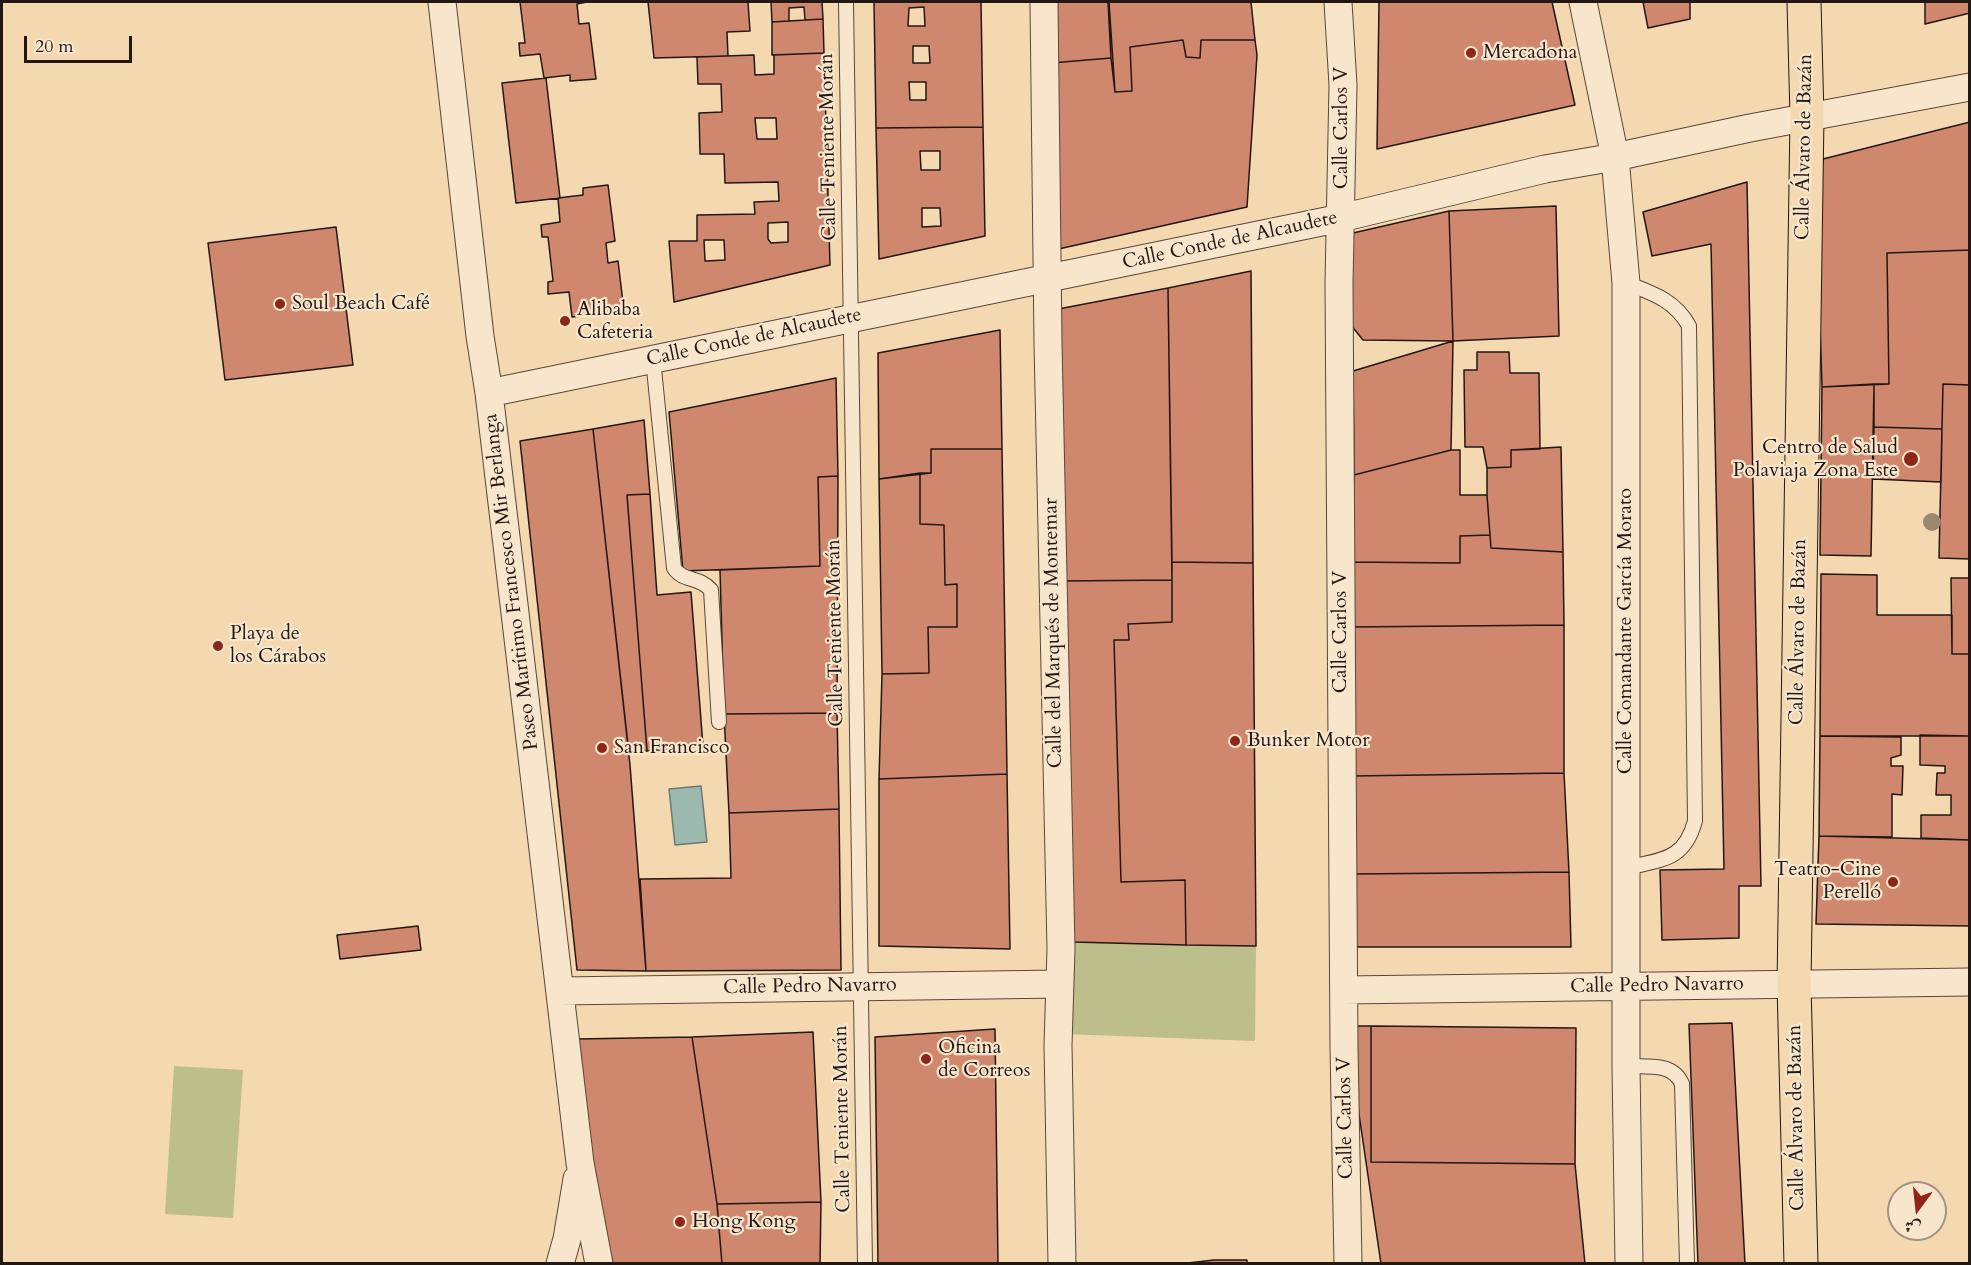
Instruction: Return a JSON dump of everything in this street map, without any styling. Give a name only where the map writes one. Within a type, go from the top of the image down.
[{"type":"main road","name":"Calle Álvaro de Bazán","points":[[1801,1263],[1794,984],[1807,117],[1804,2]]},
{"type":"street","name":"Paseo Marítimo Francesco Mir Berlanga","points":[[442,2],[580,1163],[599,1263]]},
{"type":"street","name":"Calle del Marqués de Montemar","points":[[1044,2],[1061,949],[1058,1045],[1062,1263]]},
{"type":"street","name":"Calle Carlos V","points":[[1338,2],[1343,85],[1339,295],[1348,1263]]},
{"type":"street","name":"Calle Comandante García Morato","points":[[1583,2],[1615,157],[1626,283],[1626,1066],[1629,1263]]},
{"type":"street","name":"Calle Conde de Alcaudete","points":[[489,393],[1341,218],[1545,169],[1970,87]]},
{"type":"street","name":"Calle Pedro Navarro","points":[[1344,990],[1970,982]]},
{"type":"street","name":"Calle Pedro Navarro","points":[[560,992],[1059,984]]},
{"type":"street","name":"Paseo Marítimo Francesco Mir Berlanga","points":[[560,1263],[567,1239],[580,1163]]},
{"type":"lane","name":"Calle Teniente Morán","points":[[846,2],[865,1263]]},
{"type":"lane","points":[[1626,283],[1673,304],[1683,314],[1689,326],[1695,821],[1690,837],[1683,848],[1671,856],[1627,868]]},
{"type":"lane","points":[[653,359],[674,568],[683,577],[702,581],[711,590],[719,722]]},
{"type":"lane","points":[[1626,1066],[1665,1068],[1679,1077],[1682,1084],[1687,1263]]},
{"type":"green space","points":[[1073,942],[1256,946],[1255,1041],[1063,1034]]},
{"type":"green space","points":[[174,1066],[243,1070],[233,1218],[165,1214]]},
{"type":"water","points":[[701,786],[707,842],[675,845],[669,789]]},
{"type":"building","points":[[520,2],[587,2],[577,4],[579,24],[589,23],[596,79],[570,81],[570,75],[544,78],[540,54],[520,56],[519,43],[525,43]]},
{"type":"building","points":[[648,2],[748,2],[750,31],[727,32],[728,56],[654,58]]},
{"type":"building","points":[[771,2],[822,2],[823,19],[805,20],[804,7],[789,8],[789,21],[772,22]]},
{"type":"building","points":[[874,2],[981,2],[983,127],[876,128]],"holes":[[[924,7],[925,26],[908,26],[909,8]],[[913,46],[929,46],[930,63],[913,63]],[[909,82],[926,82],[926,100],[910,100]]]},
{"type":"building","points":[[1050,2],[1108,2],[1111,58],[1051,63]]},
{"type":"building","points":[[1109,2],[1251,2],[1255,40],[1201,40],[1200,58],[1186,57],[1183,40],[1130,47],[1132,91],[1115,92]]},
{"type":"building","name":"Mercadona","points":[[1379,2],[1552,2],[1575,105],[1377,149]]},
{"type":"building","points":[[1643,2],[1690,2],[1690,19],[1648,28]]},
{"type":"building","points":[[1925,2],[1970,2],[1970,13],[1925,24]]},
{"type":"building","points":[[823,19],[824,53],[772,55],[772,22]]},
{"type":"building","points":[[1183,40],[1186,57],[1200,58],[1201,40],[1255,40],[1257,55],[1247,207],[1054,250],[1051,63],[1111,58],[1115,92],[1132,91],[1130,47]]},
{"type":"building","points":[[824,53],[830,265],[674,302],[669,241],[697,241],[697,215],[755,214],[754,202],[779,201],[778,182],[725,183],[724,154],[700,154],[699,113],[722,112],[721,84],[698,84],[697,57],[754,55],[755,75],[774,74],[774,55]],"holes":[[[755,118],[776,118],[777,139],[757,139]],[[788,222],[788,242],[771,243],[768,239],[768,223]],[[704,240],[724,240],[725,260],[705,261]]]},
{"type":"building","points":[[546,78],[560,198],[516,203],[502,83]]},
{"type":"building","points":[[1970,122],[1970,250],[1887,253],[1889,384],[1822,387],[1817,231],[1823,159]]},
{"type":"building","points":[[983,127],[985,236],[879,259],[876,128]],"holes":[[[920,151],[940,151],[940,170],[921,170]],[[922,208],[940,208],[941,226],[922,227]]]},
{"type":"building","points":[[1747,182],[1761,886],[1739,886],[1739,938],[1662,940],[1660,870],[1724,869],[1711,244],[1652,256],[1643,212]]},
{"type":"building","points":[[608,185],[615,241],[606,243],[608,263],[618,261],[624,311],[572,317],[569,292],[548,294],[548,282],[553,281],[548,237],[542,237],[541,225],[560,222],[558,198],[583,195],[583,188]]},
{"type":"building","points":[[1556,206],[1559,336],[1453,341],[1449,211]]},
{"type":"building","points":[[1449,211],[1453,341],[1363,340],[1350,324],[1353,233]]},
{"type":"building","name":"Soul Beach Café","points":[[336,227],[353,365],[225,380],[208,243]]},
{"type":"building","points":[[1970,250],[1970,385],[1943,384],[1942,429],[1874,427],[1874,384],[1889,384],[1887,253]]},
{"type":"building","points":[[1251,271],[1253,563],[1172,562],[1168,288]]},
{"type":"building","points":[[1168,288],[1172,580],[1061,581],[1048,311]]},
{"type":"building","points":[[1000,330],[1002,449],[931,449],[931,473],[879,479],[878,353]]},
{"type":"building","points":[[1453,341],[1451,450],[1354,475],[1353,371]]},
{"type":"building","points":[[1477,352],[1509,352],[1510,373],[1539,373],[1540,449],[1511,450],[1511,467],[1487,468],[1483,447],[1465,447],[1464,370],[1477,370]]},
{"type":"building","points":[[836,378],[838,476],[818,477],[820,566],[683,571],[669,412]]},
{"type":"building","points":[[1874,384],[1871,556],[1820,555],[1822,387]]},
{"type":"building","points":[[1943,384],[1970,385],[1970,559],[1939,558]]},
{"type":"building","points":[[644,420],[650,494],[627,495],[647,751],[629,754],[593,429]]},
{"type":"building","points":[[1874,427],[1942,429],[1941,482],[1873,479]]},
{"type":"building","points":[[593,429],[630,765],[646,971],[577,970],[520,441]]},
{"type":"building","points":[[1561,447],[1563,552],[1491,548],[1487,468],[1511,467],[1511,450]]},
{"type":"building","points":[[931,449],[1002,449],[1007,774],[879,779],[882,674],[929,673],[928,627],[957,627],[957,584],[945,585],[944,525],[920,524],[920,473],[931,473]]},
{"type":"building","points":[[1451,450],[1460,450],[1460,495],[1487,495],[1490,535],[1460,536],[1460,563],[1348,562],[1354,475]]},
{"type":"building","points":[[920,473],[920,524],[944,525],[945,585],[957,584],[957,627],[928,627],[929,673],[882,674],[879,479]]},
{"type":"building","points":[[838,476],[837,713],[724,714],[720,570],[820,566],[818,477]]},
{"type":"building","points":[[650,494],[657,595],[691,592],[703,746],[647,751],[627,495]]},
{"type":"building","points":[[1490,535],[1491,548],[1563,552],[1564,625],[1349,627],[1348,562],[1460,563],[1460,536]]},
{"type":"building","points":[[1172,562],[1253,563],[1256,946],[1186,945],[1185,880],[1121,882],[1114,640],[1129,640],[1128,624],[1172,622]]},
{"type":"building","points":[[1821,574],[1877,575],[1877,615],[1952,615],[1952,654],[1970,654],[1970,736],[1820,736]]},
{"type":"building","points":[[1951,578],[1970,578],[1970,654],[1952,654]]},
{"type":"building","points":[[1172,580],[1172,622],[1128,624],[1129,640],[1114,640],[1121,882],[1185,880],[1186,945],[1073,942],[1061,581]]},
{"type":"building","points":[[1564,625],[1564,773],[1352,776],[1349,627]]},
{"type":"building","points":[[837,713],[839,809],[729,813],[724,714]]},
{"type":"building","points":[[1920,735],[1970,736],[1970,840],[1921,838],[1921,815],[1951,815],[1951,795],[1936,795],[1937,773],[1945,773],[1945,766],[1920,765]]},
{"type":"building","points":[[1820,736],[1901,737],[1901,755],[1891,758],[1891,766],[1903,766],[1902,795],[1892,794],[1892,837],[1819,836]]},
{"type":"building","points":[[1564,773],[1569,872],[1353,874],[1352,776]]},
{"type":"building","points":[[1007,774],[1010,949],[879,946],[879,779]]},
{"type":"building","points":[[839,809],[841,970],[646,971],[640,879],[731,878],[729,813]]},
{"type":"building","name":"Teatro-Cine Perelló","points":[[1819,836],[1970,840],[1970,926],[1816,924]]},
{"type":"building","points":[[1569,872],[1571,947],[1355,947],[1353,874]]},
{"type":"building","points":[[418,926],[421,950],[340,959],[337,935]]},
{"type":"building","points":[[1732,1023],[1745,1264],[1698,1264],[1689,1024]]},
{"type":"building","points":[[1346,1026],[1371,1026],[1371,1162],[1575,1164],[1585,1264],[1381,1264]]},
{"type":"building","points":[[1371,1026],[1576,1028],[1575,1164],[1371,1162]]},
{"type":"building","points":[[995,1029],[998,1264],[878,1264],[875,1037]]},
{"type":"building","points":[[813,1032],[821,1202],[717,1204],[692,1037]]},
{"type":"building","points":[[692,1037],[717,1204],[722,1264],[606,1264],[577,1039]]},
{"type":"building","points":[[821,1202],[820,1264],[722,1264],[717,1204]]},
{"type":"building","points":[[1214,1260],[1247,1260],[1247,1264],[1179,1264]]},
{"type":"place","name":"Mercadona","points":[[1471,53]]},
{"type":"place","name":"Soul Beach Café","points":[[280,304]]},
{"type":"place","name":"Alibaba Cafeteria","points":[[565,321]]},
{"type":"place","name":"Centro de Salud Polaviaja Zona Este","points":[[1911,459]]},
{"type":"place","name":"Playa de los Cárabos","points":[[218,646]]},
{"type":"place","name":"Bunker Motor","points":[[1235,741]]},
{"type":"place","name":"San Francisco","points":[[602,748]]},
{"type":"place","name":"Teatro-Cine Perelló","points":[[1893,882]]},
{"type":"place","name":"Oficina de Correos","points":[[926,1059]]},
{"type":"place","name":"Hong Kong","points":[[680,1222]]}]
